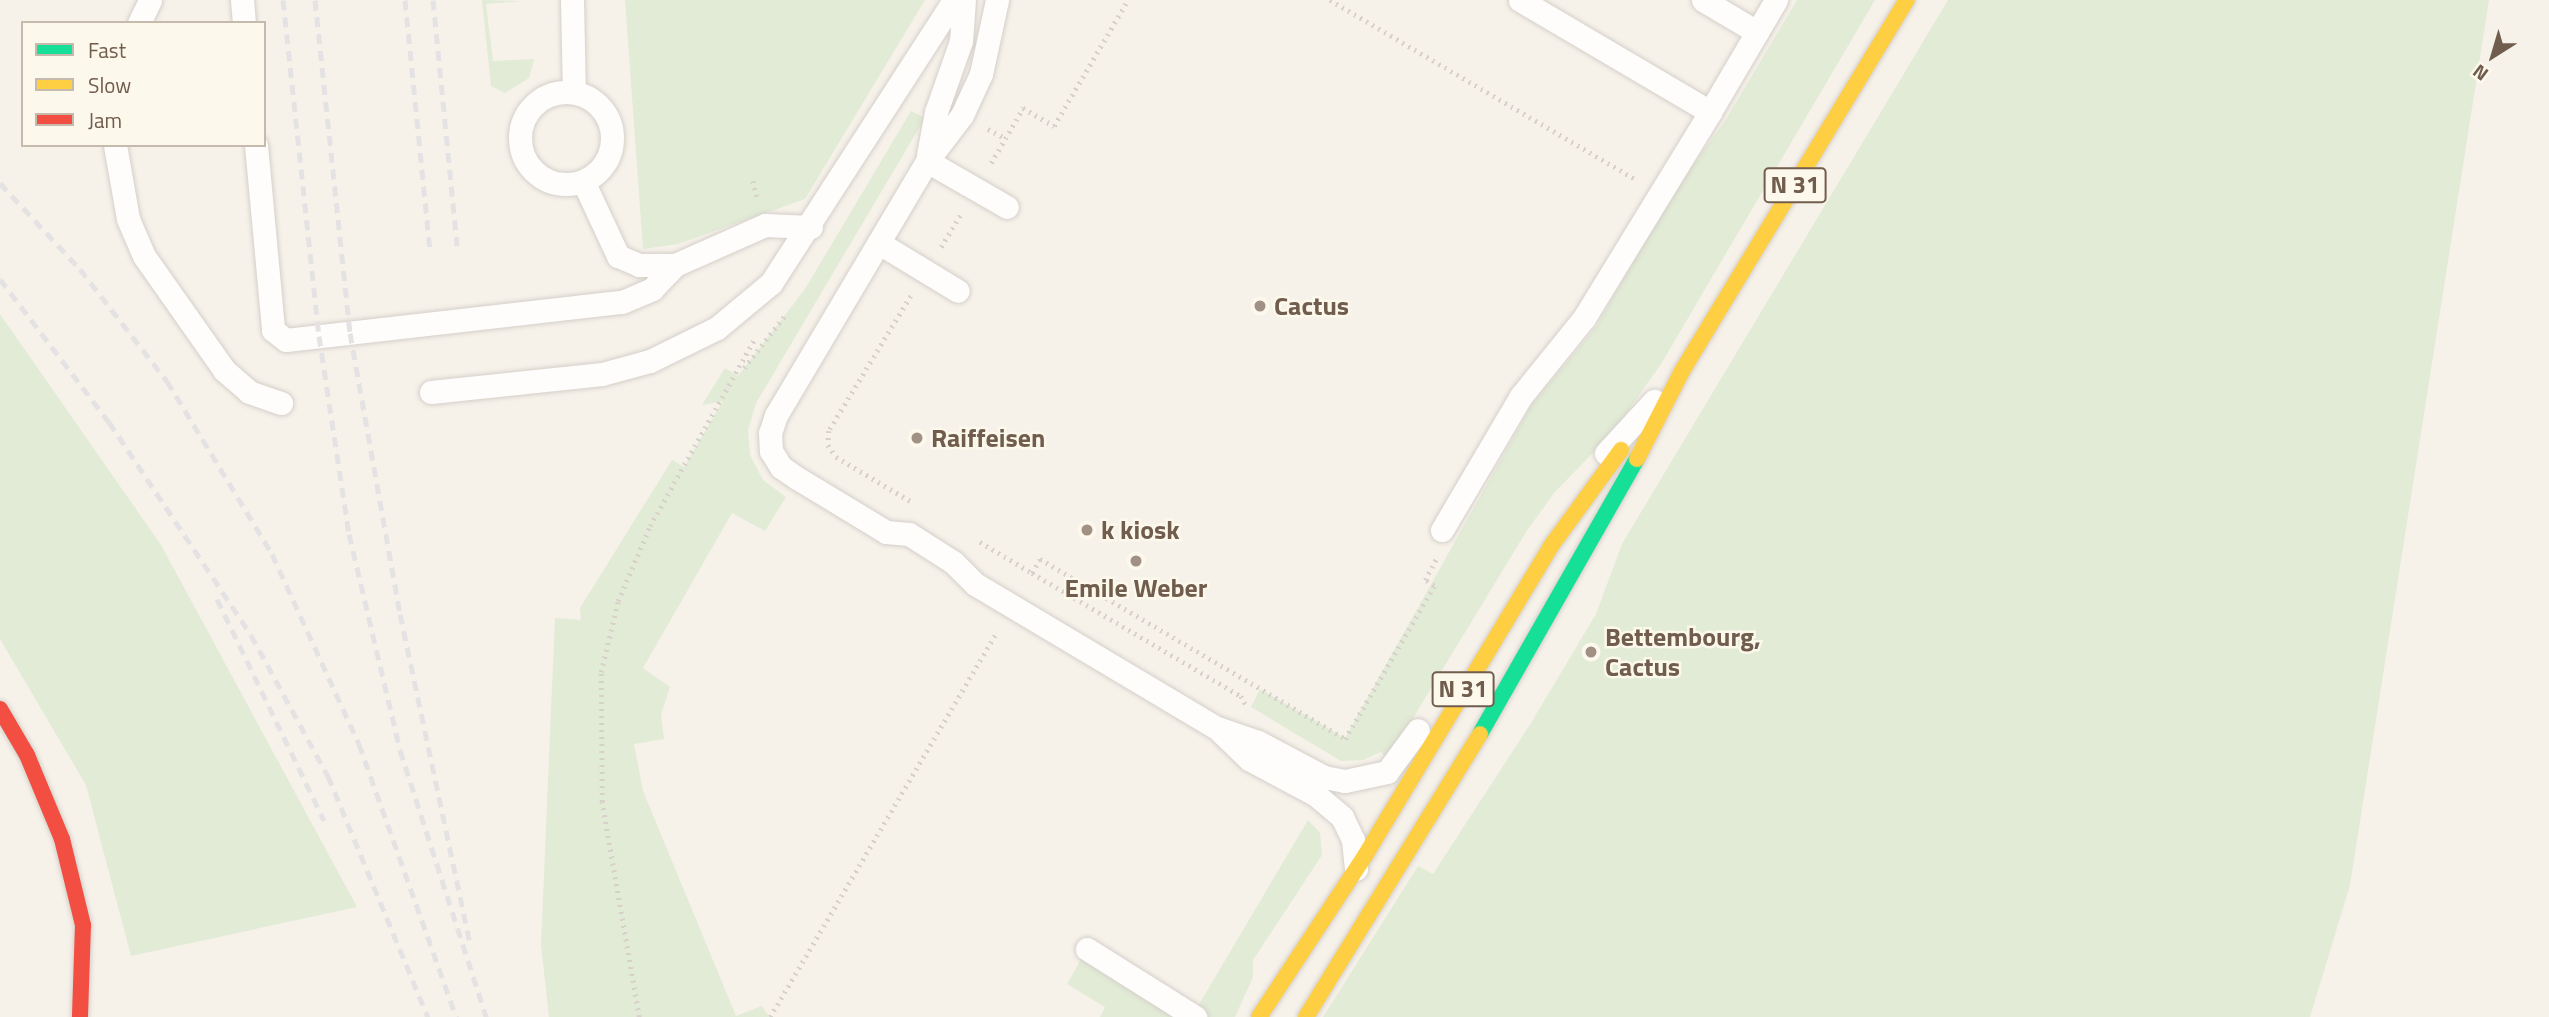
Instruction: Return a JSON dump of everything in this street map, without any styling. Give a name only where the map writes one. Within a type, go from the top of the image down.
[{"type":"main road","name":"N 31","points":[[1306,1017],[1422,832],[1603,524],[1682,371],[1907,0]]},
{"type":"main road","name":"N 31","points":[[1259,1017],[1356,869],[1551,546],[1682,371]]},
{"type":"main road","points":[[0,709],[27,755],[62,839],[83,925],[80,1017]]},
{"type":"main road","points":[[1286,1017],[1347,923],[1355,898],[1356,869]]},
{"type":"lane","points":[[140,21],[150,0]]},
{"type":"lane","points":[[242,0],[244,21]]},
{"type":"lane","points":[[572,0],[574,92]]},
{"type":"lane","points":[[432,392],[602,374],[650,361],[717,328],[771,284],[811,227],[954,0]]},
{"type":"lane","points":[[927,161],[936,112],[961,41],[964,0]]},
{"type":"lane","points":[[997,0],[981,74],[962,115],[927,161],[769,433],[771,452],[781,467],[886,532],[909,534],[953,562],[975,584],[1217,728],[1258,741],[1324,777],[1345,781],[1387,772],[1403,755],[1535,536],[1563,499],[1682,371]]},
{"type":"lane","points":[[1520,0],[1710,112]]},
{"type":"lane","points":[[1703,0],[1757,32]]},
{"type":"lane","points":[[1442,530],[1521,397],[1584,318],[1657,192],[1710,112],[1776,0]]},
{"type":"lane","points":[[558,91],[574,92],[600,106],[612,133],[606,162],[583,181],[561,184],[540,176],[521,151],[519,135],[531,106],[558,91]]},
{"type":"lane","points":[[115,147],[128,219],[144,256],[225,370],[248,392],[281,403]]},
{"type":"lane","points":[[256,147],[272,330],[286,340],[622,302],[652,289],[675,265],[765,225],[811,227]]},
{"type":"lane","points":[[927,161],[1007,207]]},
{"type":"lane","points":[[583,181],[618,256],[639,265],[675,265]]},
{"type":"lane","points":[[879,243],[958,291]]},
{"type":"lane","points":[[1217,728],[1249,760],[1316,795],[1342,817],[1353,841],[1356,869]]},
{"type":"lane","points":[[1087,949],[1195,1017]]},
{"type":"path","points":[[917,505],[836,457],[828,445],[830,431],[1023,108],[1054,126],[1128,0]]},
{"type":"path","points":[[1330,0],[1657,192]]},
{"type":"path","points":[[639,1017],[602,802],[601,672],[618,601],[650,526],[737,376],[758,331],[771,284]]},
{"type":"path","points":[[974,539],[1241,696],[1249,712]]},
{"type":"path","points":[[770,1017],[1040,559],[1345,739],[1434,586]]},
{"type":"green space","points":[[482,0],[523,1],[486,4],[493,61],[534,59],[529,78],[505,93],[491,86]]},
{"type":"green space","points":[[625,0],[925,0],[805,199],[678,244],[643,249]]},
{"type":"green space","points":[[1797,0],[1875,0],[1661,364],[1613,432],[1554,493],[1526,532],[1393,751],[1385,757],[1381,752],[1363,760],[1341,761],[1251,707],[1260,689],[1345,738],[1532,404],[1596,327],[1669,198],[1725,121]]},
{"type":"green space","points":[[1948,0],[2489,0],[2350,885],[2310,1017],[1323,1017],[1418,866],[1433,874],[1531,723],[1596,614],[1622,544]]},
{"type":"green space","points":[[911,111],[925,118],[756,403],[748,430],[750,455],[763,480],[786,497],[765,531],[732,513],[643,668],[670,687],[661,714],[664,739],[634,744],[643,791],[736,1016],[762,1006],[769,1017],[549,1017],[541,945],[555,618],[581,620],[580,608],[672,460],[684,467],[723,401],[702,405],[725,368],[738,376],[805,289]]},
{"type":"green space","points":[[0,314],[161,545],[357,907],[131,956],[86,785],[0,639]]},
{"type":"green space","points":[[1308,820],[1320,833],[1322,855],[1253,960],[1253,977],[1235,1017],[1100,1017],[1105,1007],[1067,984],[1087,949],[1194,1013]]},
{"type":"railway","points":[[283,0],[319,336],[349,534],[400,750],[486,1017]]},
{"type":"railway","points":[[315,0],[350,333],[400,614],[470,942]]},
{"type":"railway","points":[[405,0],[430,249]]},
{"type":"railway","points":[[433,0],[457,246]]},
{"type":"railway","points":[[0,183],[80,269],[167,381],[272,554],[359,744],[456,1017]]},
{"type":"railway","points":[[0,279],[109,422],[251,635],[328,776],[428,1017]]},
{"type":"railway","points":[[217,599],[324,820]]},
{"type":"traffic: fast","points":[[1480,734],[1637,459]]},
{"type":"traffic: slow","points":[[1637,459],[1682,371],[1907,0]]},
{"type":"traffic: slow","points":[[1259,1017],[1366,854],[1551,546],[1621,450]]},
{"type":"traffic: slow","points":[[1306,1017],[1480,734]]},
{"type":"traffic: jam","points":[[0,709],[27,755],[62,839],[83,925],[80,1017]]},
{"type":"place","name":"Cactus","points":[[1260,306]]},
{"type":"place","name":"Raiffeisen","points":[[917,438]]},
{"type":"place","name":"k kiosk","points":[[1087,530]]},
{"type":"place","name":"Emile Weber","points":[[1136,561]]},
{"type":"place","name":"Bettembourg, Cactus","points":[[1591,652]]}]
